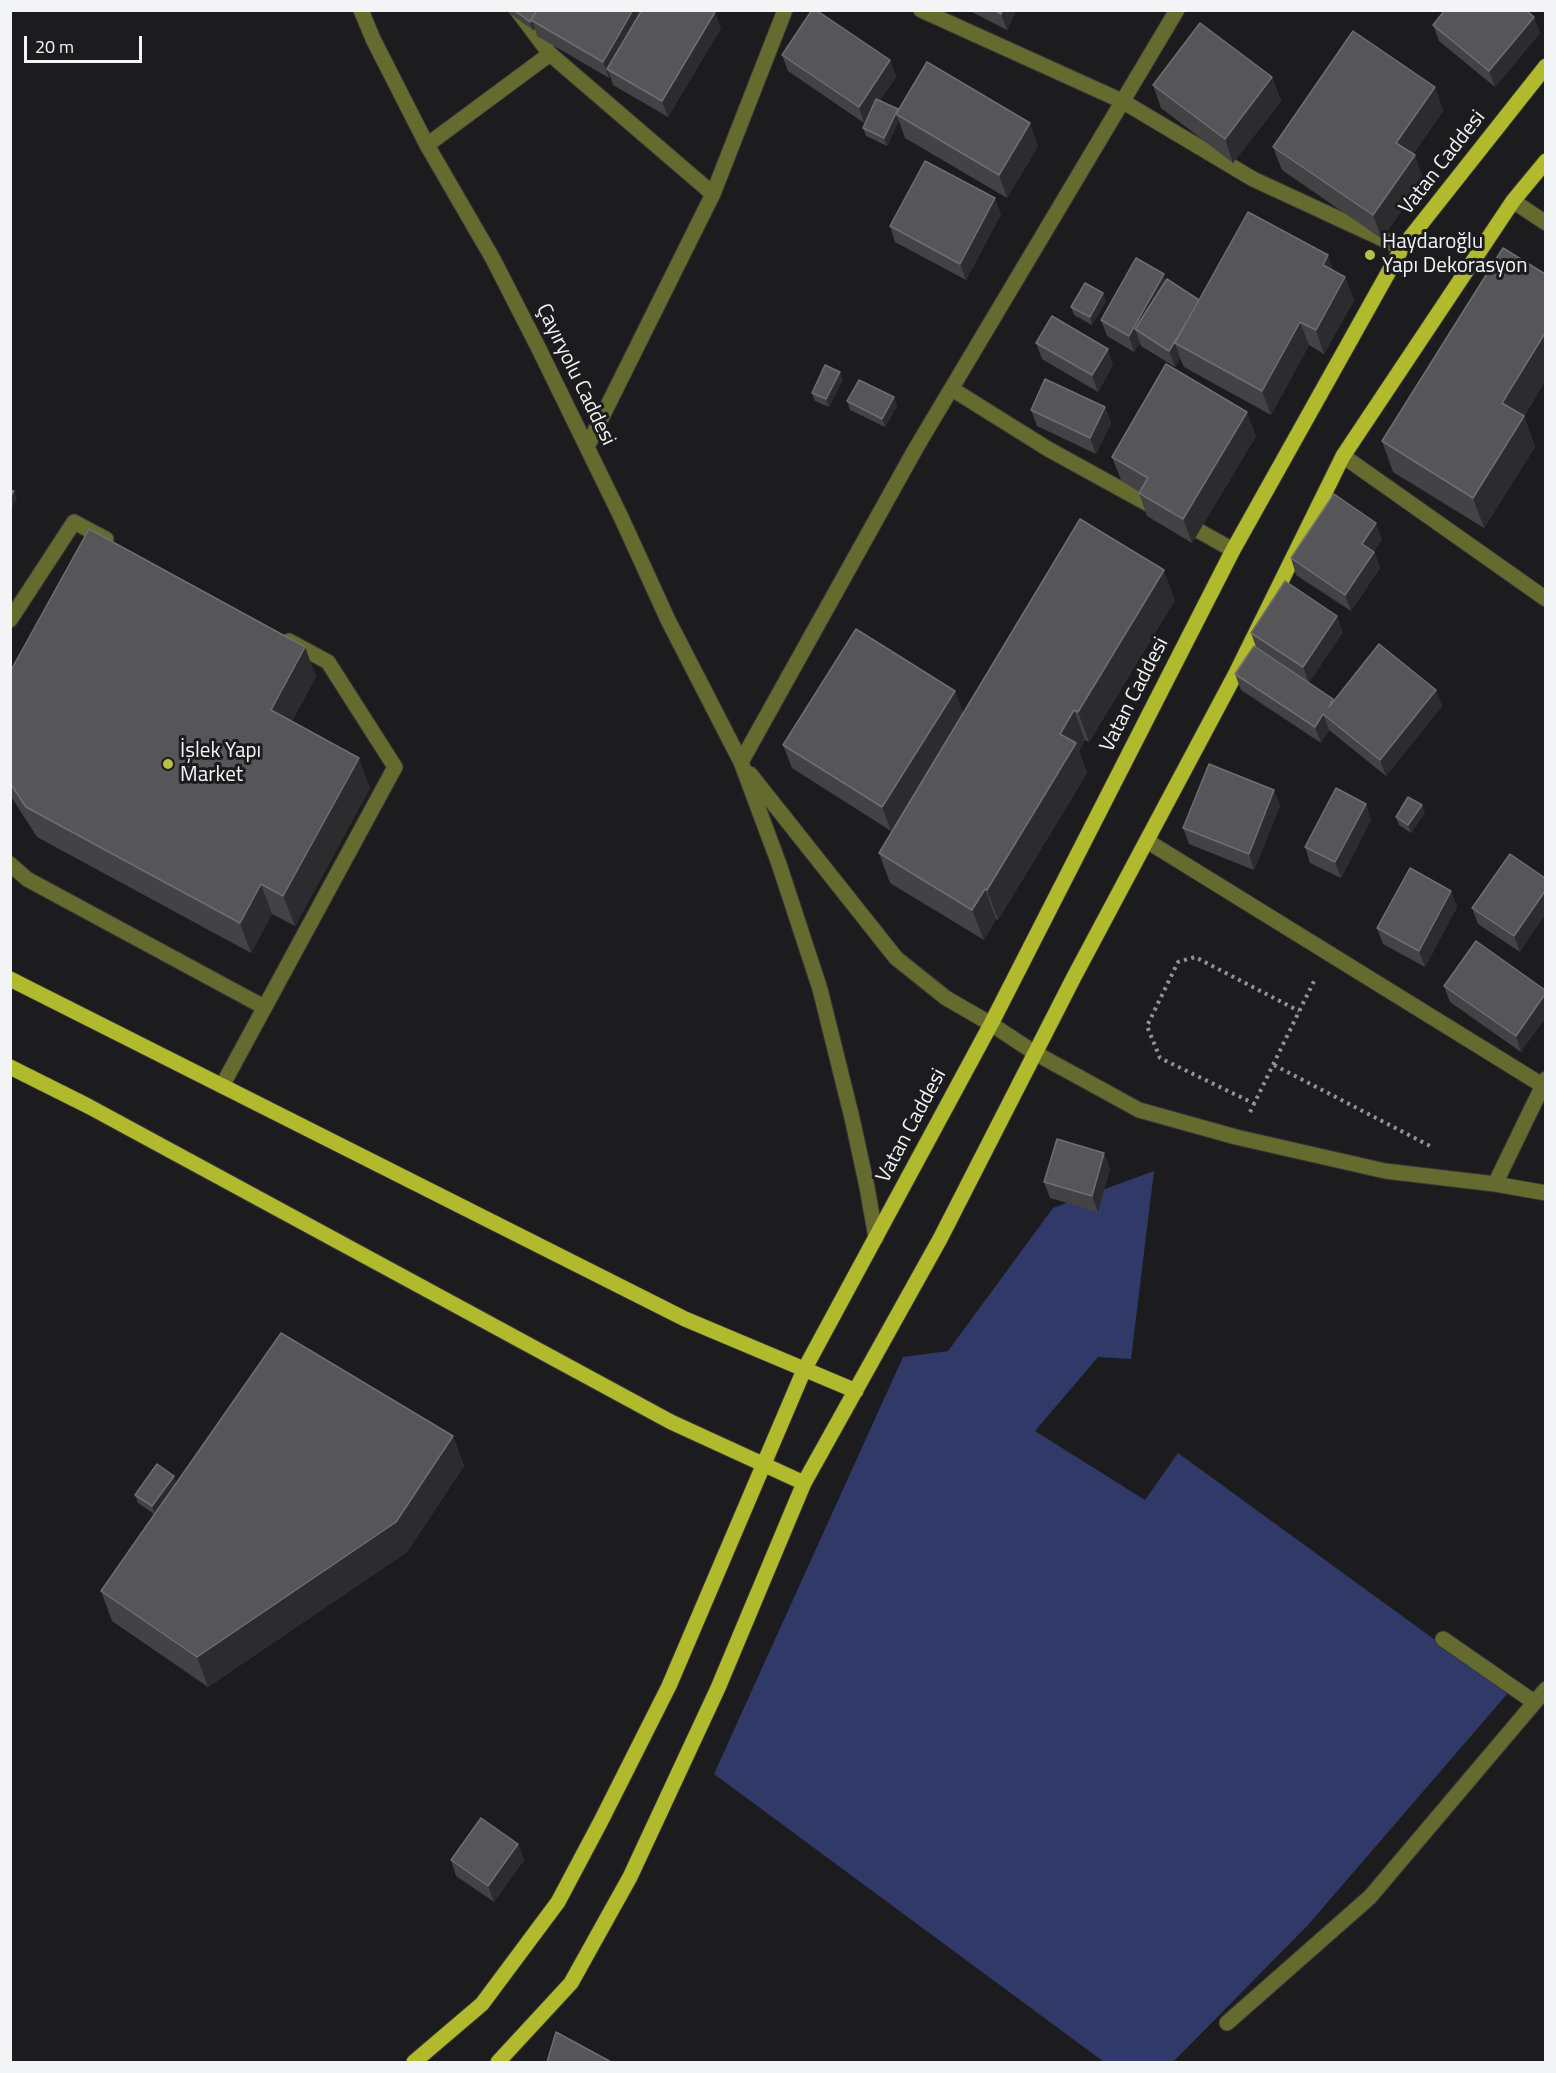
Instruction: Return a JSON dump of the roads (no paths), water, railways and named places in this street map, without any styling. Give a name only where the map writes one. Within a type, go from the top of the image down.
[{"type":"main road","name":"Vatan Caddesi","points":[[414,2062],[482,2004],[558,1902],[602,1821],[669,1686],[804,1370],[991,1024],[1233,550],[1402,248],[1545,66]]},
{"type":"main road","points":[[498,2062],[571,1983],[630,1877],[718,1688],[804,1483],[940,1239],[1035,1053],[1235,675],[1343,456],[1513,201],[1545,160]]},
{"type":"main road","points":[[10,979],[684,1319],[856,1390]]},
{"type":"main road","points":[[10,1067],[108,1117],[671,1422],[804,1483]]},
{"type":"street","name":"Çayıryolu Caddesi","points":[[361,10],[373,39],[427,145],[493,259],[587,447],[668,620],[741,762]]},
{"type":"street","points":[[517,10],[550,54],[713,195]]},
{"type":"street","points":[[587,447],[713,195],[785,10]]},
{"type":"street","points":[[921,10],[1122,101],[1253,179],[1402,248]]},
{"type":"street","points":[[876,1238],[852,1118],[820,989],[779,864],[741,762],[916,448],[1176,10]]},
{"type":"street","points":[[427,145],[550,54]]},
{"type":"street","points":[[1513,201],[1545,223]]},
{"type":"street","points":[[952,389],[1048,449],[1233,550]]},
{"type":"street","points":[[1343,456],[1545,599]]},
{"type":"street","points":[[10,620],[74,522],[115,544]]},
{"type":"street","points":[[222,1086],[395,767],[327,662],[277,634]]},
{"type":"street","points":[[741,762],[896,958],[946,998],[1035,1053],[1139,1110],[1238,1137],[1385,1171],[1495,1184],[1545,1193]]},
{"type":"street","points":[[1147,841],[1544,1082],[1495,1184]]},
{"type":"street","points":[[10,864],[27,879],[264,1008]]},
{"type":"street","points":[[1443,1639],[1534,1702]]},
{"type":"street","points":[[1227,2023],[1370,1897],[1545,1689]]},
{"type":"place","name":"Haydaroğlu Yapı Dekorasyon","points":[[1370,255]]},
{"type":"place","name":"İşlek Yapı Market","points":[[168,764]]}]
